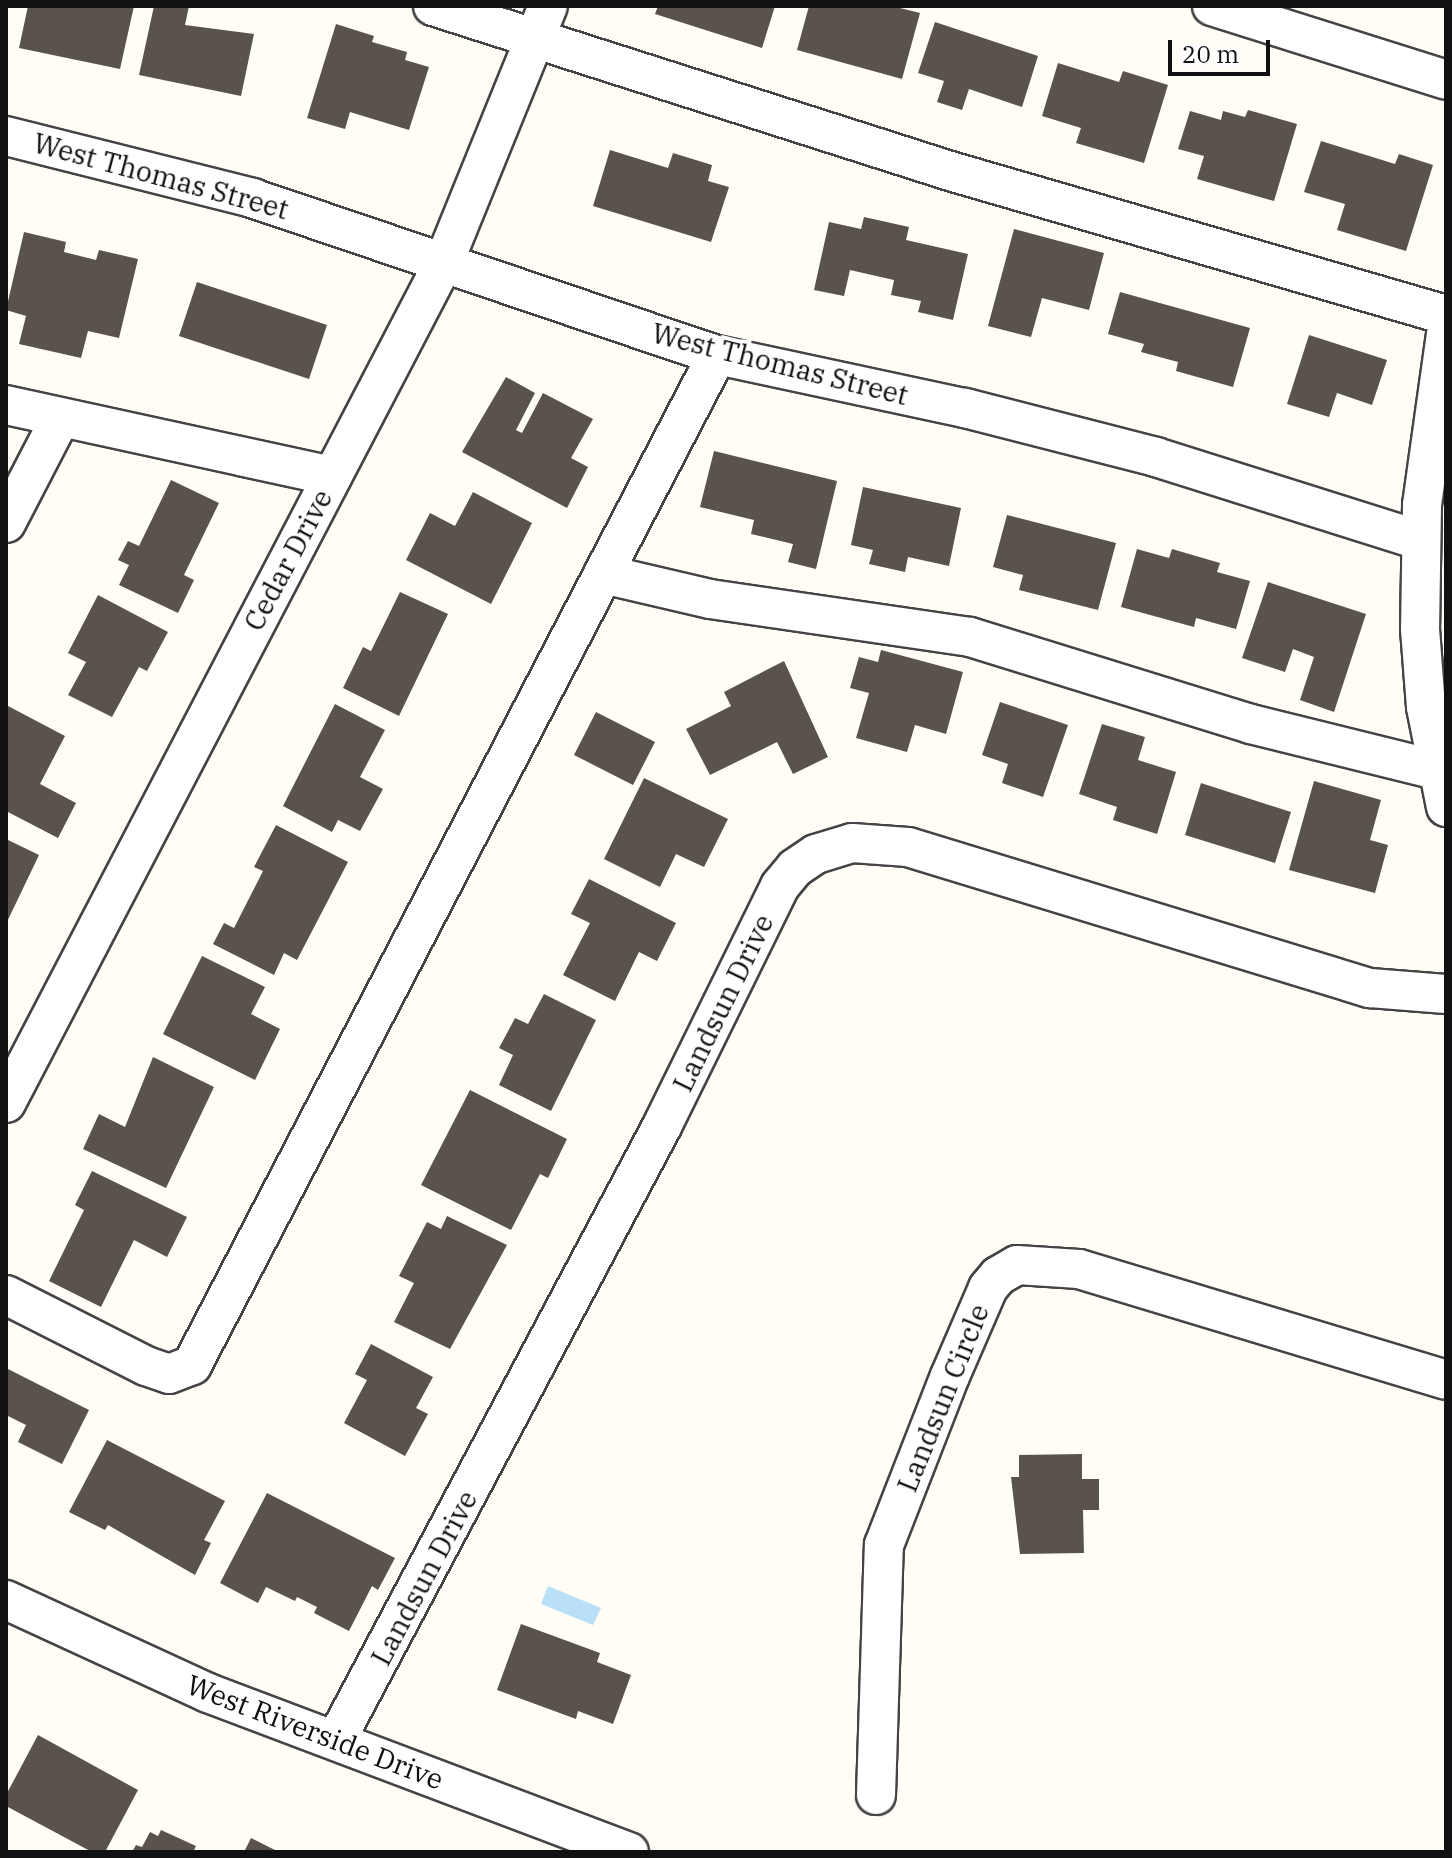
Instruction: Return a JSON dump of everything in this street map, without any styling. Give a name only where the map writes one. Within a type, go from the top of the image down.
[{"type":"street","points":[[433,6],[542,23],[950,171],[1446,315]]},
{"type":"street","points":[[1212,6],[1446,80]]},
{"type":"street","name":"Cedar Drive","points":[[6,1103],[444,262],[542,23]]},
{"type":"street","name":"West Thomas Street","points":[[6,136],[252,198],[717,355],[965,408],[1156,457],[1420,540]]},
{"type":"street","points":[[1446,334],[1420,540],[1420,629],[1437,770],[1446,807]]},
{"type":"street","points":[[6,1295],[146,1366],[169,1374],[192,1365],[252,1257],[717,355]]},
{"type":"street","points":[[6,405],[332,476]]},
{"type":"street","points":[[6,523],[61,417]]},
{"type":"street","points":[[603,574],[710,599],[970,637],[1251,724],[1437,770]]},
{"type":"street","name":"Landsun Drive","points":[[336,1740],[662,1126],[780,886],[795,868],[816,854],[852,843],[908,847],[1370,988],[1446,994]]},
{"type":"street","name":"Landsun Circle","points":[[876,1795],[884,1545],[956,1362],[988,1288],[998,1276],[1017,1265],[1079,1269],[1446,1380]]},
{"type":"street","name":"West Riverside Drive","points":[[6,1600],[208,1693],[629,1852]]},
{"type":"water","points":[[548,1586],[601,1608],[593,1625],[541,1604]]},
{"type":"building","points":[[28,6],[134,6],[120,69],[19,48]]},
{"type":"building","points":[[154,6],[189,6],[185,25],[254,34],[241,96],[139,75]]},
{"type":"building","points":[[658,6],[775,6],[762,48],[655,14]]},
{"type":"building","points":[[809,6],[892,6],[920,13],[902,79],[797,50]]},
{"type":"building","points":[[935,22],[1038,56],[1022,107],[969,89],[962,110],[937,102],[944,81],[918,73]]},
{"type":"building","points":[[336,24],[374,36],[372,42],[407,52],[405,60],[429,67],[409,130],[350,112],[345,129],[307,118]]},
{"type":"building","points":[[1058,63],[1119,82],[1123,71],[1168,85],[1144,163],[1076,143],[1081,128],[1042,116]]},
{"type":"building","points":[[1248,110],[1297,124],[1274,201],[1197,179],[1204,156],[1178,149],[1190,111],[1221,120],[1223,111],[1245,117]]},
{"type":"building","points":[[1321,141],[1395,164],[1399,154],[1433,165],[1406,251],[1337,230],[1345,204],[1304,192]]},
{"type":"building","points":[[610,150],[668,168],[673,153],[712,165],[708,181],[729,187],[711,242],[593,206]]},
{"type":"building","points":[[864,217],[909,227],[906,240],[968,254],[953,320],[918,312],[921,301],[891,295],[894,280],[850,270],[844,296],[814,290],[829,222],[861,229]]},
{"type":"building","points":[[1014,229],[1104,253],[1089,310],[1042,298],[1031,337],[988,326]]},
{"type":"building","points":[[24,232],[66,242],[64,252],[96,260],[99,250],[138,259],[119,338],[88,331],[81,358],[19,344],[26,316],[6,310]]},
{"type":"building","points":[[197,282],[327,325],[309,379],[179,336]]},
{"type":"building","points":[[1120,292],[1250,328],[1233,387],[1176,371],[1178,362],[1141,352],[1144,344],[1108,334]]},
{"type":"building","points":[[1309,335],[1387,360],[1372,405],[1337,393],[1329,417],[1287,404]]},
{"type":"building","points":[[506,377],[535,393],[516,430],[522,433],[543,393],[593,419],[571,458],[588,467],[567,508],[462,452]]},
{"type":"building","points":[[714,451],[837,481],[816,569],[788,562],[793,544],[751,534],[754,520],[700,507]]},
{"type":"building","points":[[171,480],[219,503],[184,575],[194,580],[178,613],[119,585],[129,565],[118,560],[128,541],[139,546]]},
{"type":"building","points":[[863,487],[961,508],[949,566],[908,557],[905,572],[869,564],[873,550],[851,545]]},
{"type":"building","points":[[473,492],[532,523],[491,604],[406,560],[430,513],[455,526]]},
{"type":"building","points":[[1007,515],[1116,543],[1098,610],[1019,590],[1023,575],[993,567]]},
{"type":"building","points":[[1137,549],[1169,558],[1172,549],[1220,563],[1217,572],[1250,581],[1236,629],[1196,618],[1194,627],[1121,607]]},
{"type":"building","points":[[1268,582],[1366,614],[1334,712],[1300,700],[1314,657],[1293,649],[1285,672],[1242,658]]},
{"type":"building","points":[[400,592],[448,614],[399,716],[343,688],[363,647],[371,651]]},
{"type":"building","points":[[98,595],[168,632],[147,671],[139,667],[112,717],[68,695],[86,662],[68,653]]},
{"type":"building","points":[[881,650],[963,672],[946,734],[915,725],[907,752],[856,738],[869,693],[850,688],[859,657],[878,662]]},
{"type":"building","points":[[784,661],[828,757],[793,774],[777,742],[710,775],[686,729],[731,706],[724,692]]},
{"type":"building","points":[[1000,702],[1068,725],[1043,797],[1002,783],[1008,764],[982,755]]},
{"type":"building","points":[[335,704],[385,730],[360,777],[383,789],[360,831],[338,820],[332,832],[283,806]]},
{"type":"building","points":[[8,706],[65,736],[40,784],[76,803],[58,838],[6,811]]},
{"type":"building","points":[[596,712],[655,742],[633,785],[574,755]]},
{"type":"building","points":[[1102,724],[1145,737],[1138,760],[1176,772],[1157,834],[1113,820],[1117,807],[1079,794]]},
{"type":"building","points":[[644,778],[728,819],[704,867],[676,854],[660,887],[604,859]]},
{"type":"building","points":[[1314,781],[1381,800],[1370,840],[1388,845],[1375,893],[1289,870]]},
{"type":"building","points":[[1201,783],[1291,812],[1275,863],[1185,835]]},
{"type":"building","points":[[276,825],[348,862],[297,960],[284,953],[274,975],[213,944],[224,923],[234,928],[263,871],[254,867]]},
{"type":"building","points":[[6,839],[39,855],[6,924]]},
{"type":"building","points":[[589,879],[676,923],[657,961],[639,952],[615,1001],[563,975],[590,923],[571,914]]},
{"type":"building","points":[[202,956],[265,987],[251,1014],[280,1029],[255,1080],[163,1034]]},
{"type":"building","points":[[544,994],[596,1020],[551,1111],[499,1085],[513,1055],[499,1048],[515,1018],[528,1024]]},
{"type":"building","points":[[153,1057],[214,1087],[166,1188],[83,1149],[99,1114],[125,1127]]},
{"type":"building","points":[[470,1090],[567,1139],[548,1178],[540,1174],[511,1230],[421,1185]]},
{"type":"building","points":[[92,1171],[187,1217],[167,1257],[134,1240],[101,1307],[49,1281],[84,1210],[75,1205]]},
{"type":"building","points":[[447,1216],[507,1245],[450,1349],[394,1322],[414,1283],[399,1276],[427,1222],[441,1229]]},
{"type":"building","points":[[371,1344],[433,1377],[416,1408],[428,1414],[405,1456],[344,1423],[367,1380],[355,1374]]},
{"type":"building","points":[[6,1368],[89,1410],[62,1464],[18,1442],[26,1425],[6,1415]]},
{"type":"building","points":[[107,1440],[225,1501],[204,1540],[211,1543],[195,1575],[108,1525],[105,1530],[69,1512]]},
{"type":"building","points":[[1082,1454],[1082,1479],[1099,1479],[1099,1510],[1083,1510],[1084,1553],[1020,1554],[1011,1477],[1019,1477],[1019,1455]]},
{"type":"building","points":[[267,1493],[395,1558],[378,1590],[372,1586],[349,1631],[314,1613],[317,1607],[297,1597],[295,1601],[266,1587],[258,1603],[220,1583]]},
{"type":"building","points":[[521,1624],[600,1653],[597,1662],[631,1675],[613,1724],[578,1711],[576,1719],[497,1690]]},
{"type":"building","points":[[38,1735],[138,1790],[105,1852],[92,1852],[6,1806],[6,1795]]},
{"type":"building","points":[[161,1830],[196,1846],[193,1852],[132,1852],[136,1845],[142,1847],[150,1832],[158,1836]]},
{"type":"building","points":[[251,1838],[279,1852],[244,1852]]}]
